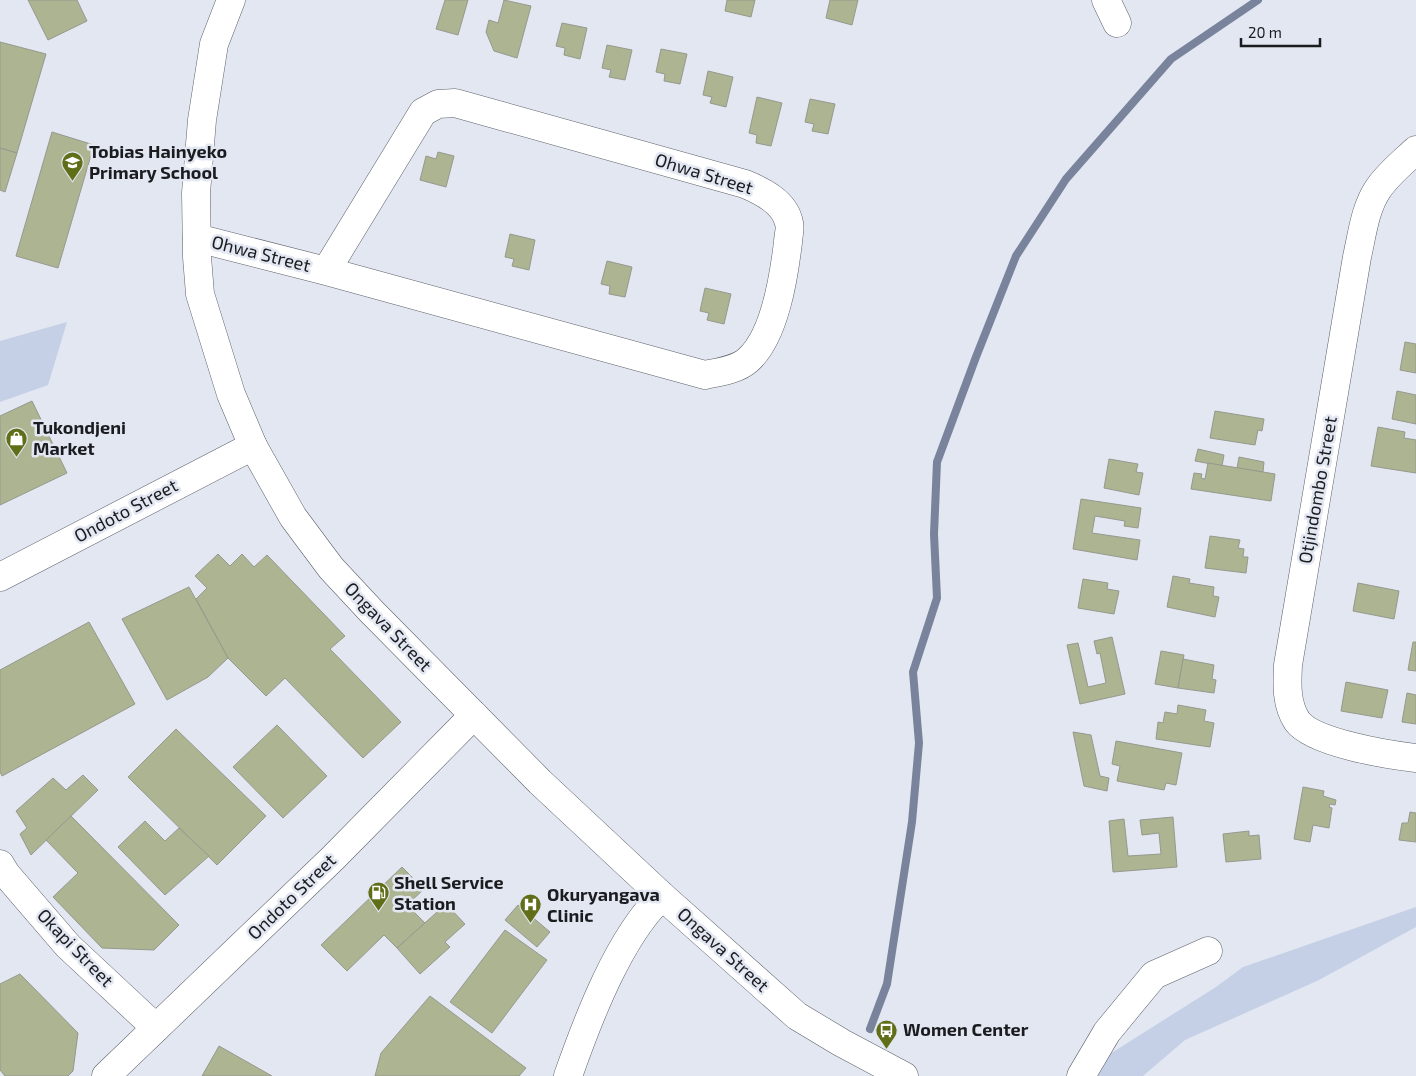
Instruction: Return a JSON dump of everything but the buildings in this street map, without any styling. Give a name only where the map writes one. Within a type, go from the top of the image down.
[{"type":"street","name":"Ongava Street","points":[[230,0],[214,44],[208,70],[197,184],[196,238],[203,303],[227,385],[253,446],[294,517],[331,568],[540,782],[662,896],[797,1016],[842,1043],[904,1076]]},
{"type":"street","name":"Ohwa Street","points":[[196,238],[326,271],[705,375],[730,369],[747,361],[760,346],[770,324],[780,289],[786,263],[789,223],[781,207],[765,193],[745,184],[455,103],[438,104],[423,112],[326,271]]},
{"type":"street","name":"Otjindombo Street","points":[[1416,150],[1388,176],[1377,191],[1369,208],[1357,257],[1288,665],[1286,694],[1297,721],[1320,738],[1416,758]]},
{"type":"street","name":"Ondoto Street","points":[[0,577],[253,446]]},
{"type":"street","name":"Ondoto Street","points":[[106,1076],[333,858],[474,715]]},
{"type":"street","name":"Okapi Street","points":[[0,864],[6,874],[68,946],[156,1028]]},
{"type":"street","points":[[568,1076],[580,1042],[626,941],[646,911],[662,896]]},
{"type":"street","points":[[1081,1076],[1107,1032],[1154,976],[1208,951]]},
{"type":"shaded area","points":[[67,322],[48,385],[0,402],[0,341]]},
{"type":"shaded area","points":[[1416,907],[1416,927],[1319,980],[1185,1040],[1143,1076],[1075,1076],[1216,987],[1243,967]]},
{"type":"waterway","points":[[870,1029],[887,984],[912,822],[919,743],[913,672],[937,598],[934,534],[937,462],[976,357],[1016,256],[1066,179],[1171,59],[1258,0]]},
{"type":"place","name":"Tobias Hainyeko Primary School","points":[[73,181]]},
{"type":"place","name":"Tukondjeni Market","points":[[17,457]]},
{"type":"place","name":"Shell Service Station","points":[[378,912]]},
{"type":"place","name":"Okuryangava Clinic","points":[[531,924]]},
{"type":"place","name":"Women Center","points":[[887,1049]]}]
